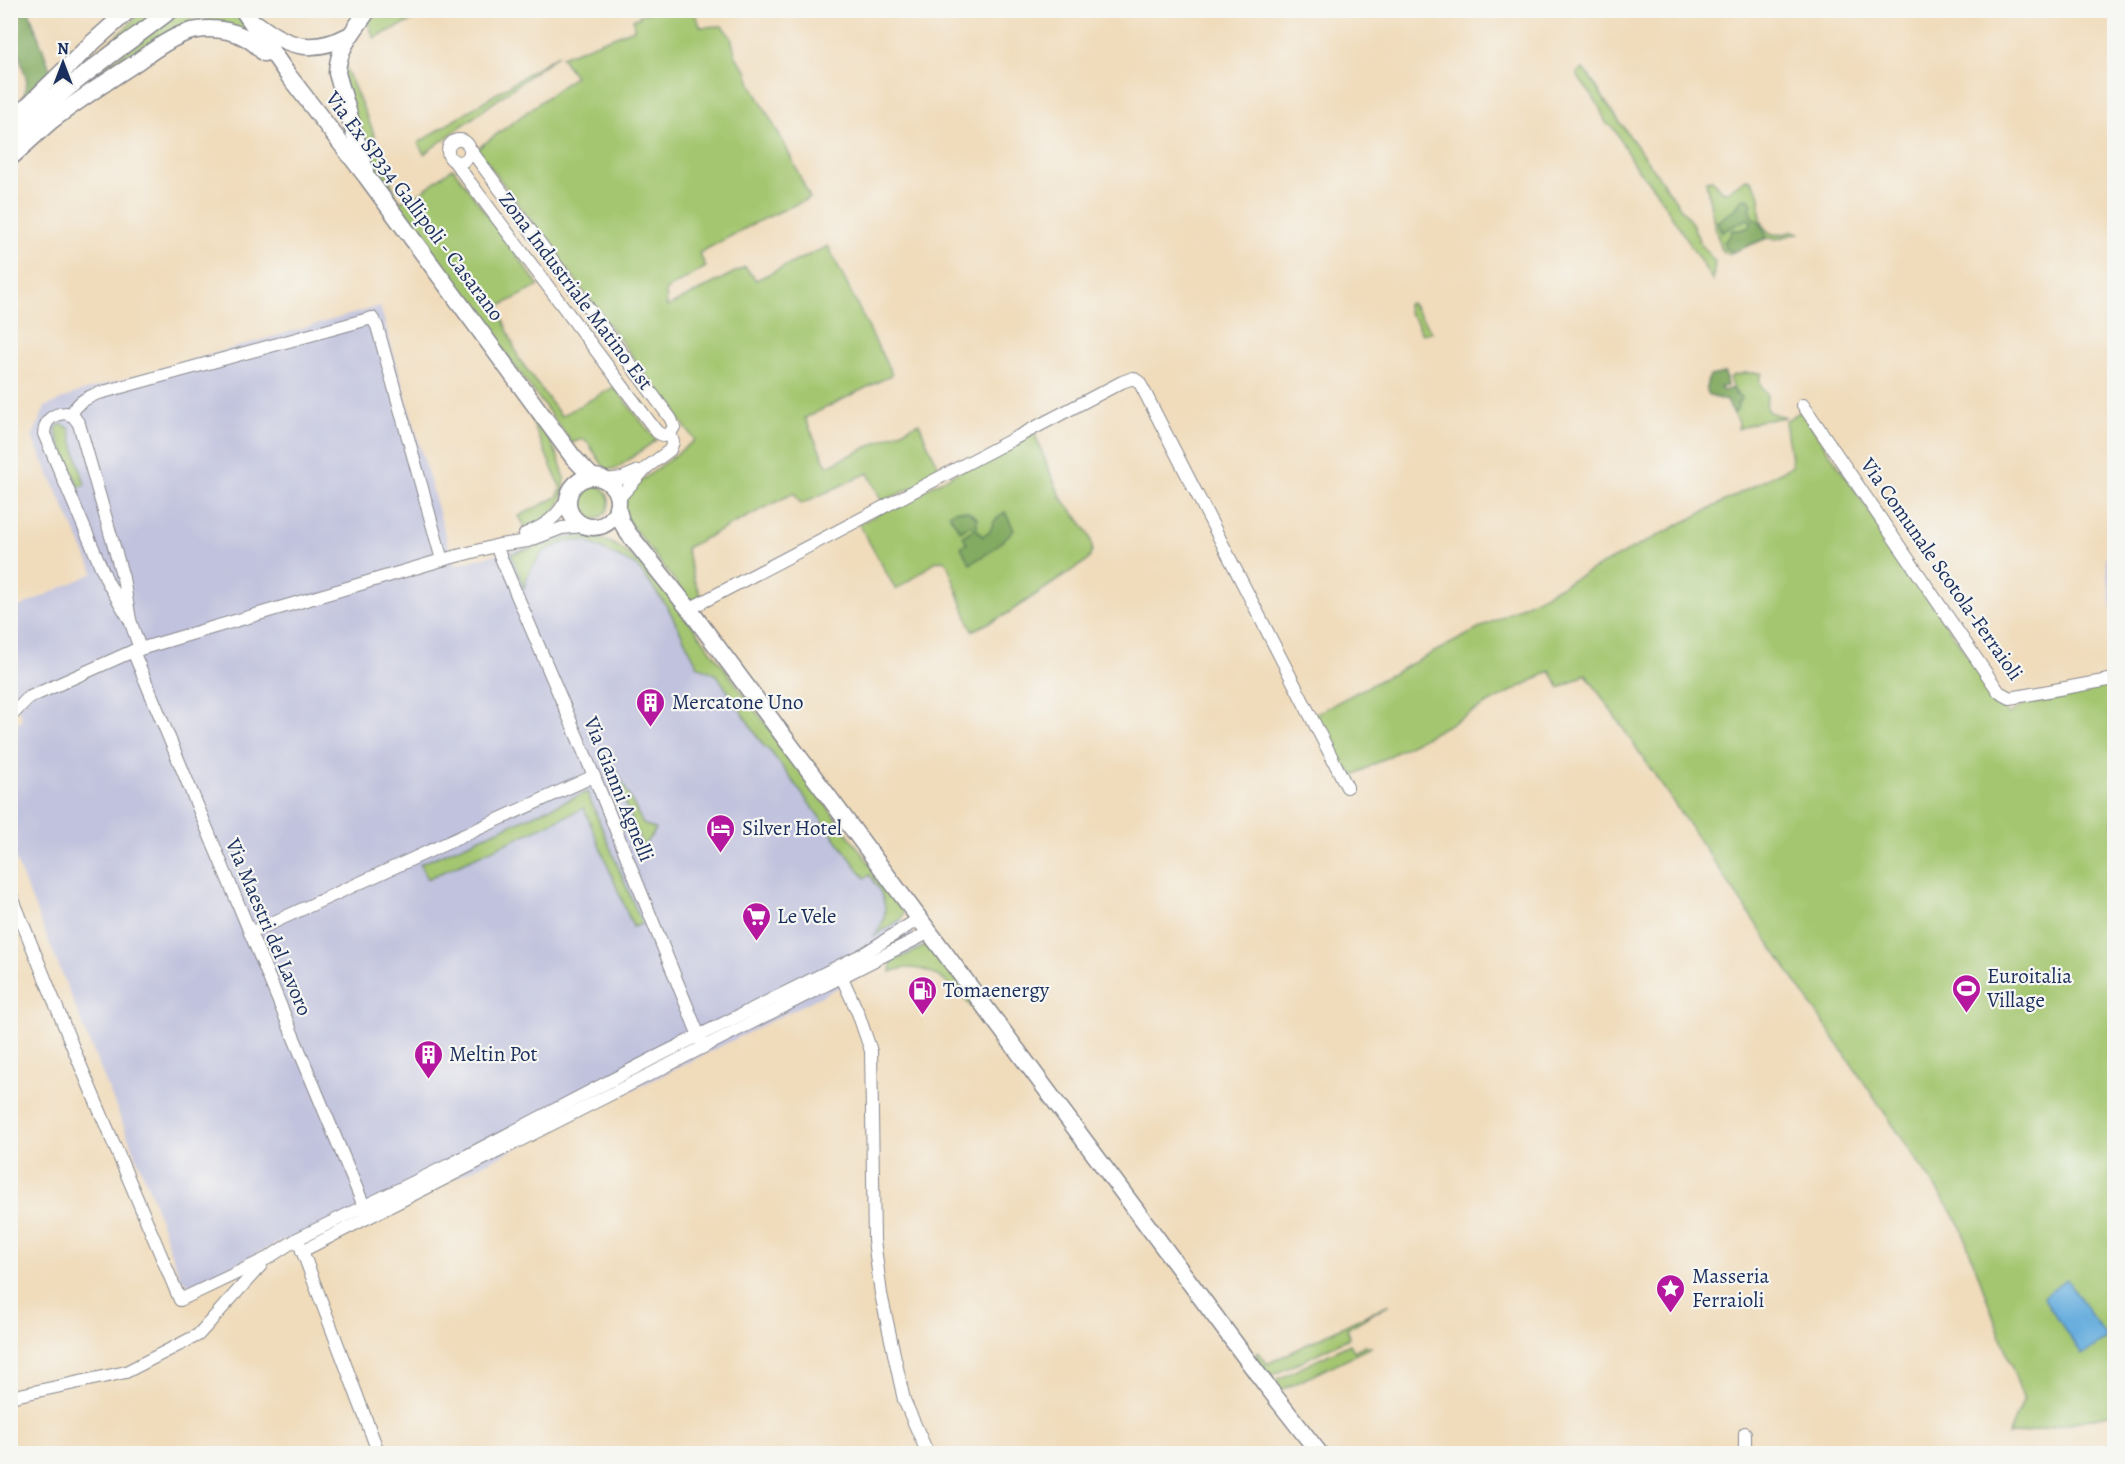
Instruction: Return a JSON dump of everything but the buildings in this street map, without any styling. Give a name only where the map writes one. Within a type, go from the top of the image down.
[{"type":"main road","points":[[10,123],[129,10]]},
{"type":"main road","points":[[10,142],[37,114],[62,93],[171,10]]},
{"type":"main road","points":[[366,176],[364,161],[337,73],[337,62],[344,45],[368,10]]},
{"type":"main road","points":[[246,14],[264,30],[301,47],[317,47],[350,35]]},
{"type":"main road","name":"Via Ex SP334 Gallipoli - Casarano","points":[[246,14],[288,75],[366,176],[579,465],[598,478]]},
{"type":"main road","points":[[10,158],[38,132],[74,104],[159,47],[185,33],[221,30],[237,34],[260,47],[278,69],[288,75]]},
{"type":"main road","name":"Via Ex SP334 Gallipoli - Casarano","points":[[552,428],[567,468],[569,494]]},
{"type":"main road","points":[[653,565],[616,536],[606,530],[587,526],[572,515],[569,510],[569,494],[580,480],[598,478],[614,489],[621,521],[653,565],[1320,1454]]},
{"type":"main road","points":[[587,526],[606,523],[615,514],[618,503]]},
{"type":"street","points":[[462,141],[470,149],[468,158],[464,161],[454,161],[448,152],[452,143],[462,141]]},
{"type":"street","name":"Zona Industriale Matino Est","points":[[454,161],[657,432],[664,436],[670,434],[674,427],[673,423],[470,149]]},
{"type":"street","points":[[514,240],[530,230]]},
{"type":"street","points":[[71,416],[75,407],[83,399],[96,394],[372,318],[377,326],[442,560]]},
{"type":"street","points":[[601,359],[618,347]]},
{"type":"street","points":[[688,609],[1133,378],[1139,382],[1147,396],[1347,787]]},
{"type":"street","name":"Via Comunale Scotola-Ferraioli","points":[[1803,405],[1999,692],[2010,698],[2115,680]]},
{"type":"street","points":[[66,413],[79,424],[123,578],[130,620],[108,583],[44,434],[45,426],[50,418],[57,414],[66,413]]},
{"type":"street","points":[[598,478],[622,478],[646,468],[670,450],[673,442],[670,434]]},
{"type":"street","points":[[618,503],[646,468]]},
{"type":"street","points":[[498,546],[548,524],[562,509],[569,494]]},
{"type":"street","points":[[10,717],[28,698],[137,650],[442,560],[528,541],[562,528],[587,526]]},
{"type":"street","name":"Via Gianni Agnelli","points":[[498,546],[701,1042]]},
{"type":"street","name":"Via Maestri del Lavoro","points":[[130,620],[137,650],[250,933],[366,1211]]},
{"type":"street","points":[[250,933],[594,776]]},
{"type":"street","points":[[10,892],[180,1300],[268,1258],[297,1239],[366,1211]]},
{"type":"street","points":[[840,972],[920,918]]},
{"type":"street","points":[[302,1251],[366,1211],[449,1165],[840,972],[930,932]]},
{"type":"street","points":[[840,972],[871,1051],[874,1240],[881,1294],[904,1400],[928,1454]]},
{"type":"street","points":[[297,1239],[379,1454]]},
{"type":"street","points":[[10,1396],[126,1372],[198,1335],[246,1279],[268,1258]]},
{"type":"street","points":[[1745,1432],[1745,1454]]},
{"type":"shaded area","points":[[380,306],[454,565],[533,545],[569,533],[594,535],[626,553],[922,946],[299,1256],[286,1239],[197,1284],[189,1284],[181,1279],[152,1196],[11,849],[11,734],[22,718],[11,690],[10,611],[94,573],[32,437],[45,407],[76,393]]},
{"type":"shaded area","points":[[2114,556],[2114,634],[2106,557]]},
{"type":"green space","points":[[10,11],[20,11],[21,14],[29,11],[51,72],[24,97],[27,81],[11,29]]},
{"type":"green space","points":[[141,11],[163,11],[11,132],[66,77],[128,26]]},
{"type":"green space","points":[[179,11],[234,11],[254,37],[209,22],[201,13],[34,122]]},
{"type":"green space","points":[[371,11],[433,11],[374,38],[367,20]]},
{"type":"green space","points":[[655,11],[693,11],[701,27],[722,26],[731,37],[736,57],[747,71],[751,84],[785,145],[810,198],[757,222],[699,253],[706,267],[666,290],[667,307],[745,267],[756,280],[828,246],[892,375],[805,418],[827,466],[919,423],[942,473],[882,502],[868,473],[801,504],[794,493],[686,548],[694,580],[701,596],[691,602],[621,512],[624,499],[633,487],[695,440],[477,149],[575,76],[561,57],[634,29],[633,19]]},
{"type":"green space","points":[[559,54],[424,154],[418,143]]},
{"type":"green space","points":[[344,64],[400,202],[417,195],[453,168],[539,286],[498,307],[519,359],[561,416],[614,387],[656,440],[617,468],[607,470],[588,443],[582,439],[572,443],[380,184],[373,167],[366,159],[340,68]]},
{"type":"green space","points":[[1583,69],[1693,225],[1700,243],[1715,262],[1713,281],[1654,188],[1634,165],[1615,130],[1606,123],[1598,104],[1578,77],[1577,73]]},
{"type":"green space","points":[[1746,179],[1751,180],[1759,193],[1761,219],[1766,230],[1774,234],[1793,231],[1799,233],[1776,239],[1767,238],[1728,254],[1721,250],[1706,181],[1712,180],[1721,191],[1727,192]]},
{"type":"green space","points":[[1748,198],[1752,203],[1751,216],[1760,222],[1767,238],[1733,252],[1725,248],[1724,242],[1731,235],[1732,230],[1750,227],[1752,222],[1747,219],[1722,232],[1717,222],[1738,206],[1741,199]]},
{"type":"green space","points":[[1410,303],[1432,332],[1422,334],[1408,310],[1407,305]]},
{"type":"green space","points":[[1725,373],[1727,386],[1720,387],[1723,391],[1733,388],[1736,395],[1741,397],[1735,412],[1727,401],[1710,396],[1707,391],[1710,376]]},
{"type":"green space","points":[[1762,373],[1760,382],[1767,394],[1767,410],[1786,417],[1759,421],[1738,429],[1733,412],[1740,401],[1730,380],[1732,376]]},
{"type":"green space","name":"Euroitalia Village","points":[[1801,411],[2008,715],[2031,699],[2114,684],[2114,1414],[2008,1436],[2023,1398],[1959,1222],[1586,674],[1560,688],[1550,671],[1352,776],[1349,770],[1344,770],[1313,715],[1792,466],[1785,421]]},
{"type":"green space","points":[[534,415],[560,462],[564,478],[564,493],[558,506],[545,518],[525,527],[519,516],[557,497],[561,489],[533,424],[531,416]]},
{"type":"green space","points":[[61,424],[69,428],[85,485],[79,487],[56,433],[57,427]]},
{"type":"green space","points":[[1034,432],[1062,498],[1089,535],[1092,552],[1088,560],[1005,615],[972,631],[947,563],[943,560],[935,562],[896,590],[859,524]]},
{"type":"green space","points":[[592,485],[604,490],[609,502],[604,514],[592,519],[580,514],[575,502],[580,490]]},
{"type":"green space","points":[[958,510],[967,511],[977,518],[977,530],[982,536],[989,533],[995,520],[1005,512],[1014,530],[990,552],[970,564],[961,547],[967,543],[963,536],[974,529],[971,525],[960,531],[950,516],[950,513]]},
{"type":"green space","points":[[580,536],[611,543],[618,546],[636,562],[639,559],[678,606],[905,911],[900,920],[873,937],[885,913],[880,890],[870,875],[865,878],[771,752],[763,745],[717,675],[698,666],[668,608],[637,566],[586,541],[570,541],[542,553],[528,574],[524,588],[511,554]]},
{"type":"green space","points":[[606,757],[610,757],[643,824],[656,829],[643,847]]},
{"type":"green space","points":[[587,792],[642,924],[633,927],[584,808],[427,879],[420,864]]},
{"type":"green space","points":[[930,944],[1017,1060],[1012,1061],[1008,1057],[966,1001],[940,978],[925,971],[909,968],[891,972],[891,962]]},
{"type":"green space","points":[[1389,1304],[1350,1327],[1347,1330],[1349,1338],[1275,1374],[1270,1376],[1255,1358],[1258,1352],[1267,1364]]},
{"type":"green space","points":[[1350,1344],[1354,1351],[1365,1345],[1371,1347],[1280,1391],[1276,1386],[1275,1382],[1278,1379]]},
{"type":"water","points":[[2067,1280],[2107,1338],[2082,1355],[2043,1297]]},
{"type":"place","name":"Mercatone Uno","points":[[651,728]]},
{"type":"place","name":"Silver Hotel","points":[[721,854]]},
{"type":"place","name":"Le Vele","points":[[756,942]]},
{"type":"place","name":"Euroitalia Village","points":[[1966,1014]]},
{"type":"place","name":"Tomaenergy","points":[[922,1016]]},
{"type":"place","name":"Meltin Pot","points":[[428,1080]]},
{"type":"place","name":"Masseria Ferraioli","points":[[1671,1314]]}]
